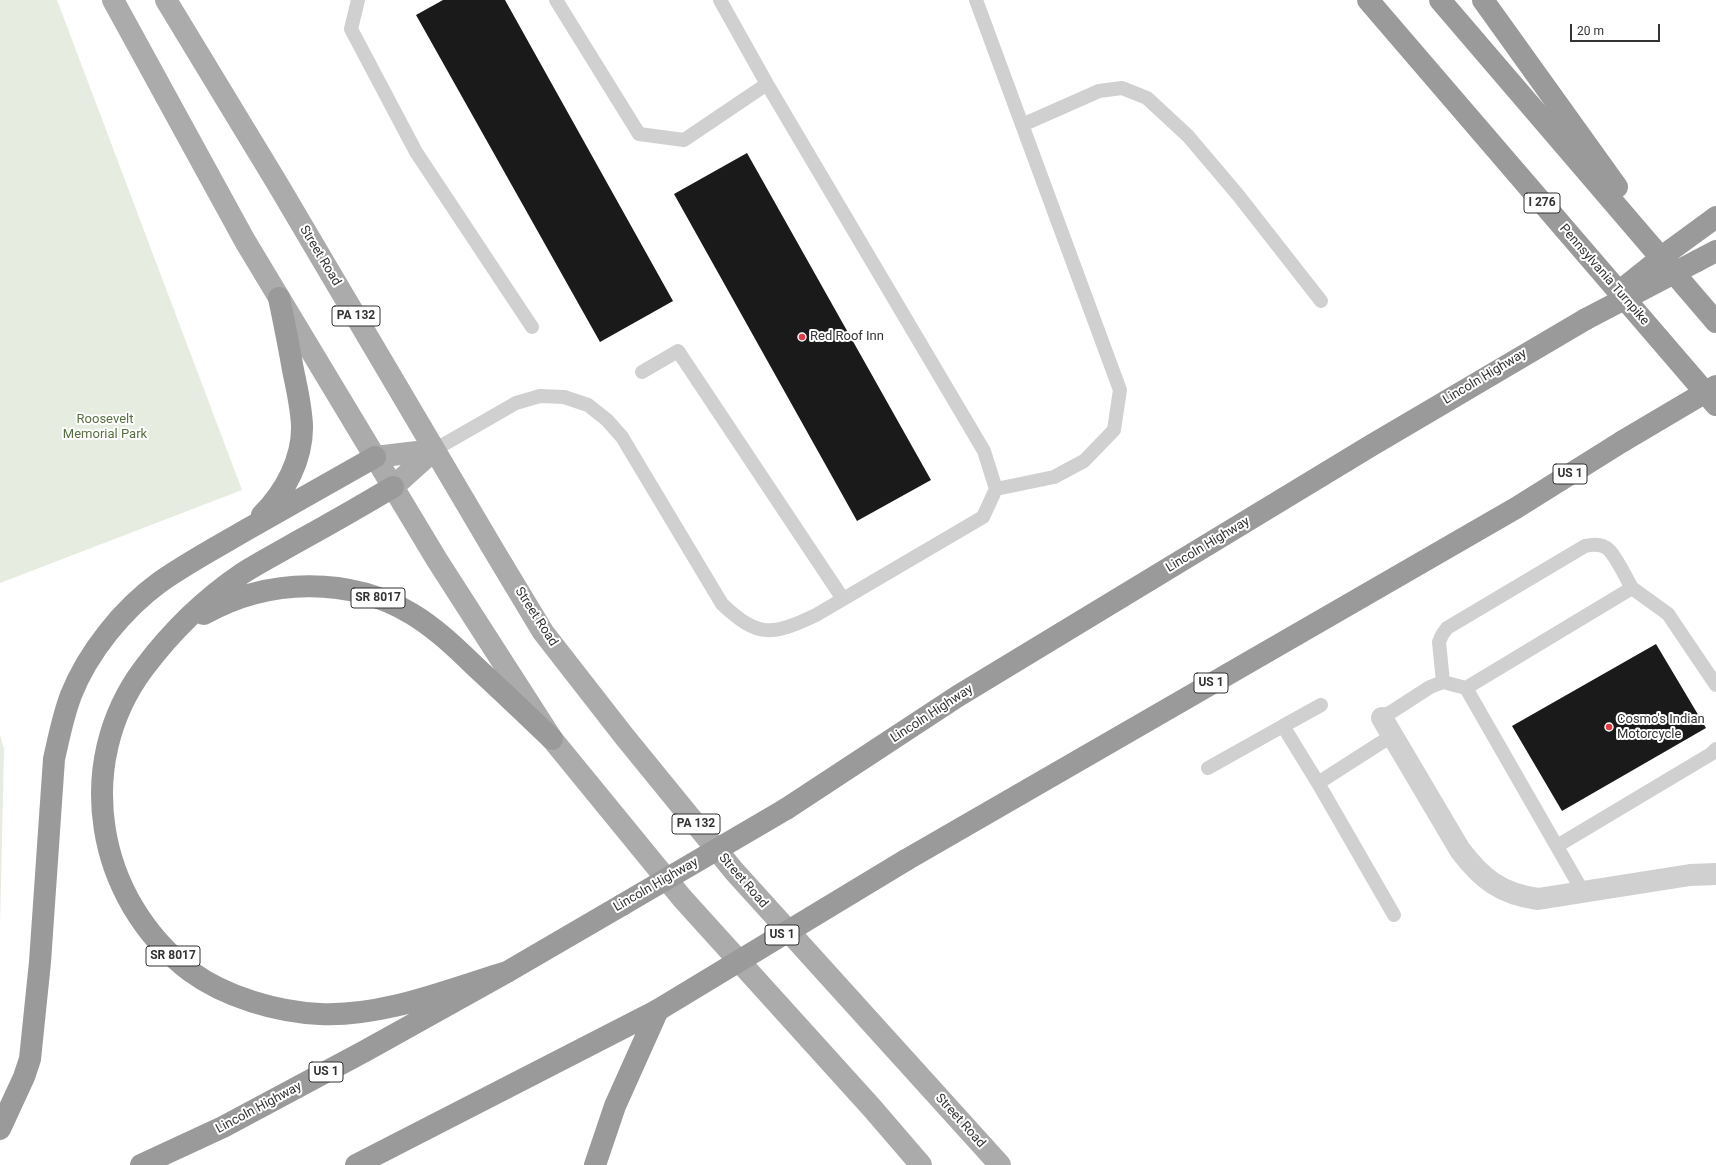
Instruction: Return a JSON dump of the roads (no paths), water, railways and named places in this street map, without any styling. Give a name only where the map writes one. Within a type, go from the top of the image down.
[{"type":"highway","name":"Pennsylvania Turnpike","points":[[1368,0],[1716,405]]},
{"type":"highway","points":[[1440,0],[1710,314]]},
{"type":"highway","points":[[1483,0],[1710,314]]},
{"type":"highway","points":[[1586,319],[1671,250],[1716,217]]},
{"type":"highway","name":"Lincoln Highway","points":[[141,1165],[223,1127],[365,1051],[507,972],[786,809],[958,696],[1365,449],[1543,343],[1707,256]]},
{"type":"highway","points":[[250,528],[269,509],[281,492],[292,472],[300,449],[302,426],[299,401],[279,298]]},
{"type":"highway","name":"US 1","points":[[356,1165],[658,1010],[906,860],[1516,508],[1623,441],[1716,386]]},
{"type":"highway","points":[[0,1129],[24,1077],[30,1059],[40,962],[54,759],[61,727],[72,694],[87,663],[107,634],[132,606],[159,583],[189,563],[375,457]]},
{"type":"highway","points":[[168,641],[200,607],[244,572],[393,487]]},
{"type":"highway","name":"SR 8017","points":[[507,972],[391,1007],[355,1013],[319,1014],[247,1001],[218,988],[191,972],[168,952],[146,927],[126,896],[112,864],[104,829],[102,795],[104,760],[112,727],[125,698],[144,669],[168,641],[193,620],[222,604],[252,593],[286,587],[318,585],[353,590],[384,600],[412,614],[439,633],[552,739]]},
{"type":"highway","points":[[595,1165],[615,1106],[658,1010]]},
{"type":"main road","points":[[113,0],[279,298],[437,560],[552,739],[682,898],[872,1108],[921,1165]]},
{"type":"main road","name":"Street Road","points":[[166,0],[277,183],[543,632],[624,736],[734,872],[1000,1165]]},
{"type":"main road","points":[[375,457],[434,450]]},
{"type":"main road","points":[[393,487],[434,450]]},
{"type":"street","points":[[1387,726],[1460,850],[1472,865],[1487,879],[1502,889],[1519,896],[1538,899],[1690,875],[1716,874]]},
{"type":"lane","points":[[358,0],[351,29],[383,90],[416,152],[532,327]]},
{"type":"lane","points":[[556,0],[639,134],[684,140],[767,84]]},
{"type":"lane","points":[[434,450],[516,403],[540,396],[564,397],[588,405],[607,420],[622,437],[722,604],[737,618],[756,630],[776,630],[795,625],[843,599],[983,517],[996,489],[984,451],[767,84],[720,0]]},
{"type":"lane","points":[[976,0],[1120,390],[1114,430],[1084,461],[1054,477],[996,489]]},
{"type":"lane","points":[[1022,125],[1099,91],[1122,88],[1147,98],[1188,136],[1238,195],[1321,301]]},
{"type":"lane","points":[[642,372],[678,351],[843,599]]},
{"type":"lane","points":[[1443,682],[1439,642],[1447,628],[1585,546],[1593,544],[1608,549],[1632,588],[1668,614],[1716,685]]},
{"type":"lane","points":[[1466,688],[1632,588]]},
{"type":"lane","points":[[1318,783],[1387,726],[1430,687],[1443,682],[1466,688],[1583,892]]},
{"type":"lane","points":[[1208,768],[1321,705]]},
{"type":"lane","points":[[1283,726],[1318,783],[1394,915]]},
{"type":"lane","points":[[1557,846],[1716,749]]},
{"type":"place","name":"Red Roof Inn","points":[[802,337]]},
{"type":"place","name":"Cosmo's Indian Motorcycle","points":[[1609,727]]},
{"type":"park label","name":"Roosevelt Memorial Park","points":[[105,428]]}]
